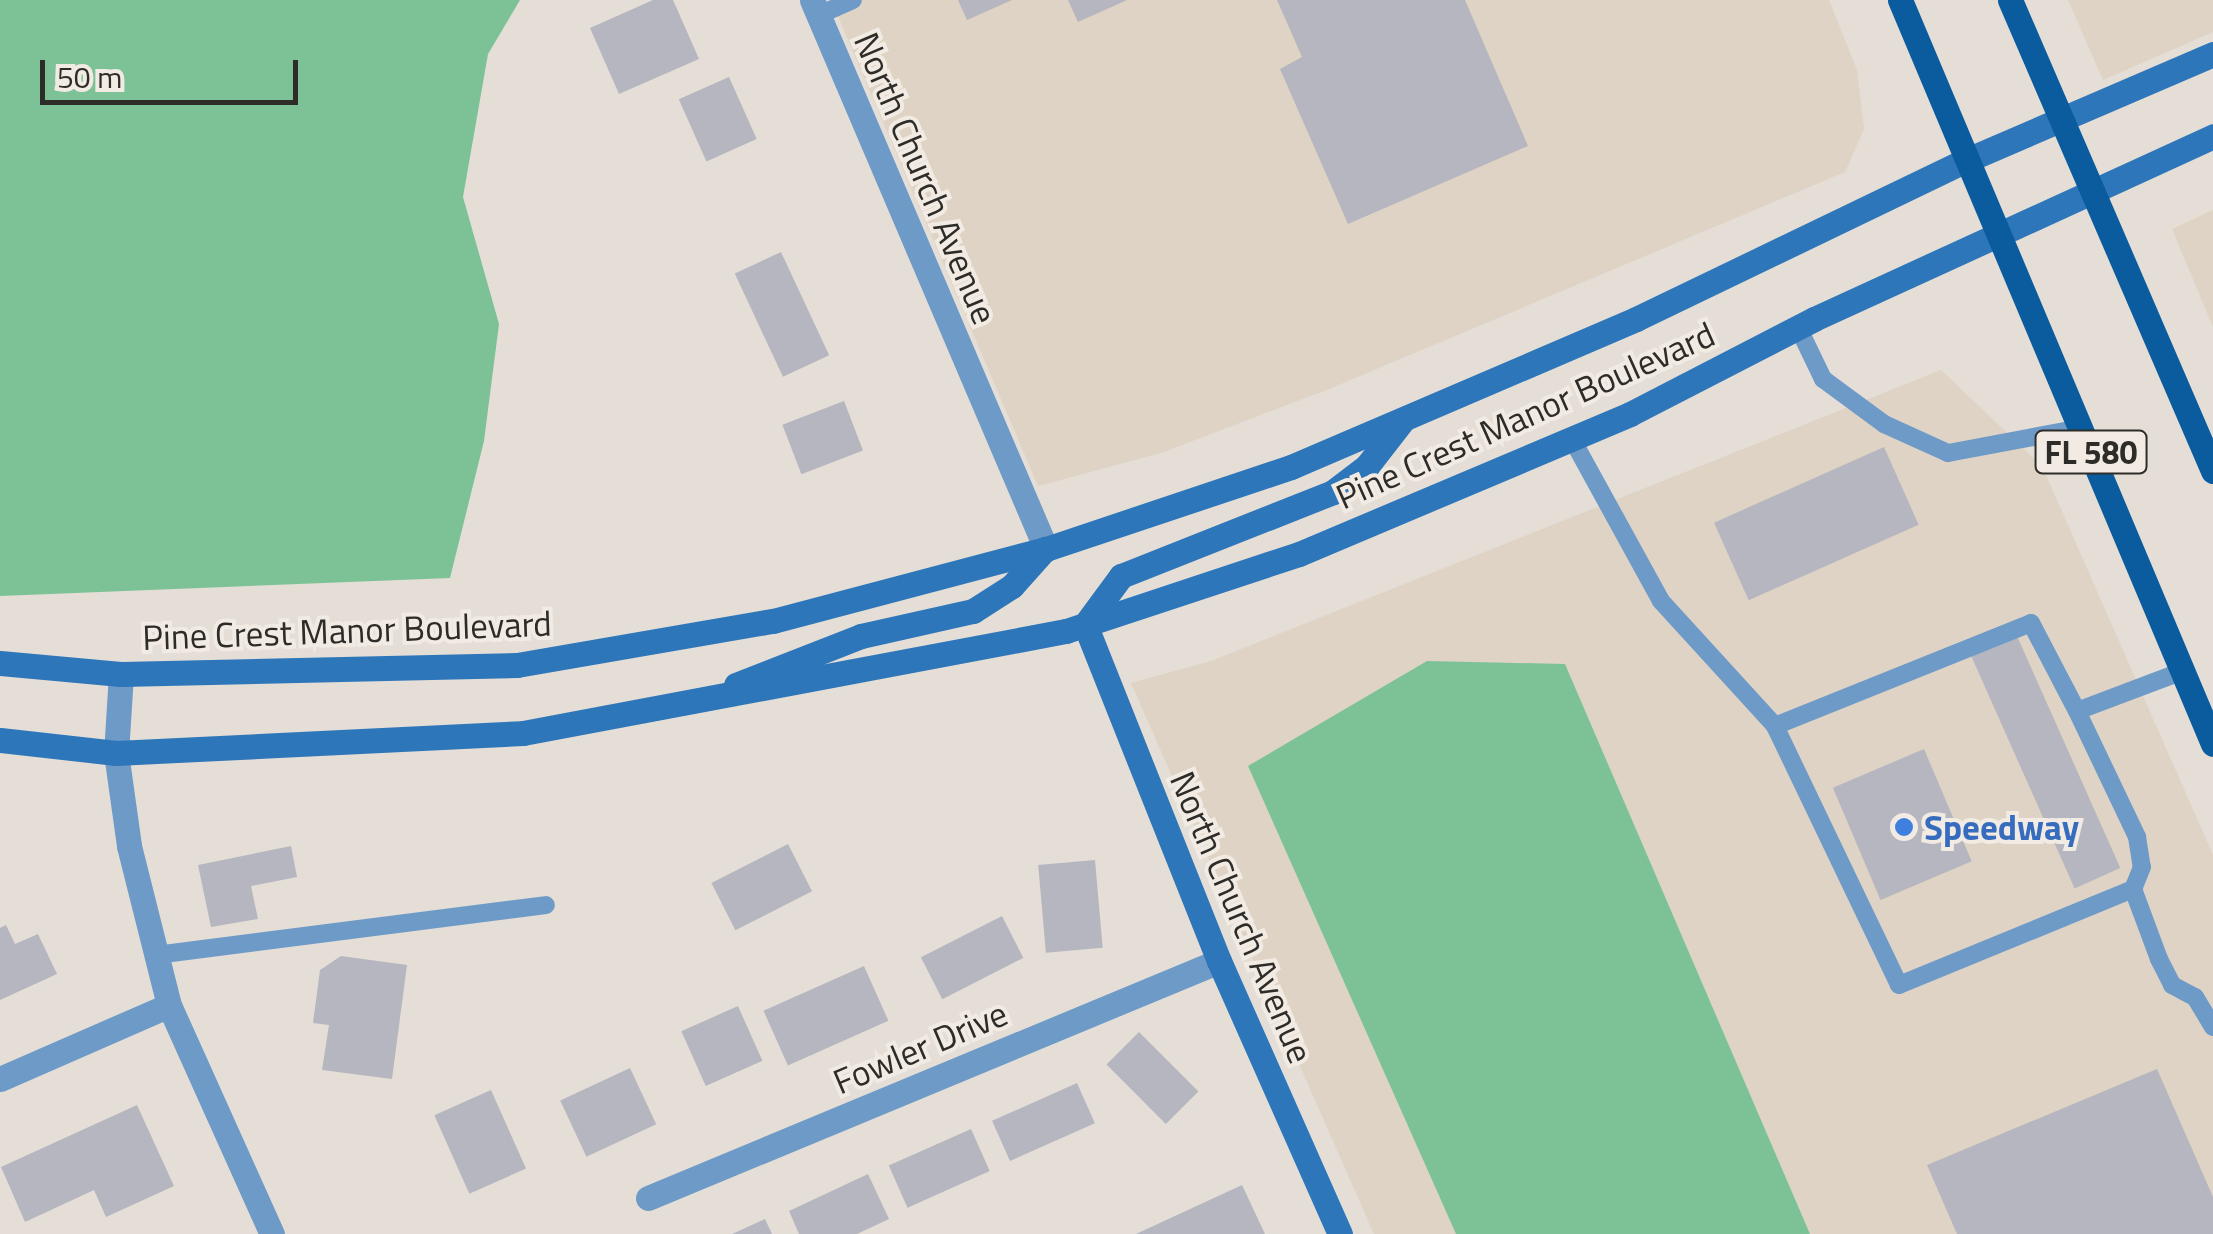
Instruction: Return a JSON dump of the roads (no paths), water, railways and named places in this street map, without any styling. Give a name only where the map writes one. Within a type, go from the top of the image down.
[{"type":"main road","name":"FL 580","points":[[1900,0],[2213,744]]},
{"type":"main road","name":"FL 580","points":[[2010,0],[2213,471]]},
{"type":"main road","name":"Pine Crest Manor Boulevard","points":[[0,663],[121,674],[517,665],[772,620],[1046,548],[1291,468],[1636,319],[1967,160],[2213,54]]},
{"type":"main road","name":"Pine Crest Manor Boulevard","points":[[0,740],[116,754],[523,733],[695,703],[1084,625],[1298,554],[1572,439],[1798,327],[2213,136]]},
{"type":"main road","name":"Pine Crest Manor Boulevard","points":[[1084,625],[1121,576],[1333,492],[1368,466],[1404,419]]},
{"type":"main road","name":"Pine Crest Manor Boulevard","points":[[695,703],[861,636],[973,611],[1012,586],[1046,548]]},
{"type":"main road","name":"North Church Avenue","points":[[1084,625],[1218,961],[1340,1234]]},
{"type":"street","name":"North Church Avenue","points":[[815,7],[1046,548]]},
{"type":"street","points":[[121,674],[116,754],[129,846],[169,1005],[272,1234]]},
{"type":"street","name":"Fowler Drive","points":[[648,1198],[1218,961]]},
{"type":"street","points":[[0,1079],[169,1005]]},
{"type":"lane","points":[[815,7],[853,0]]},
{"type":"lane","points":[[1798,327],[1823,379],[1884,424],[1948,454],[2081,428]]},
{"type":"lane","points":[[1572,439],[1661,601],[1775,726],[1899,986],[2133,889]]},
{"type":"lane","points":[[1775,726],[2031,623],[2137,837],[2142,867],[2133,889],[2172,985],[2195,997],[2213,1027]]},
{"type":"lane","points":[[2078,712],[2183,672]]},
{"type":"lane","points":[[156,955],[546,904]]},
{"type":"place","name":"Speedway","points":[[1904,827]]}]
